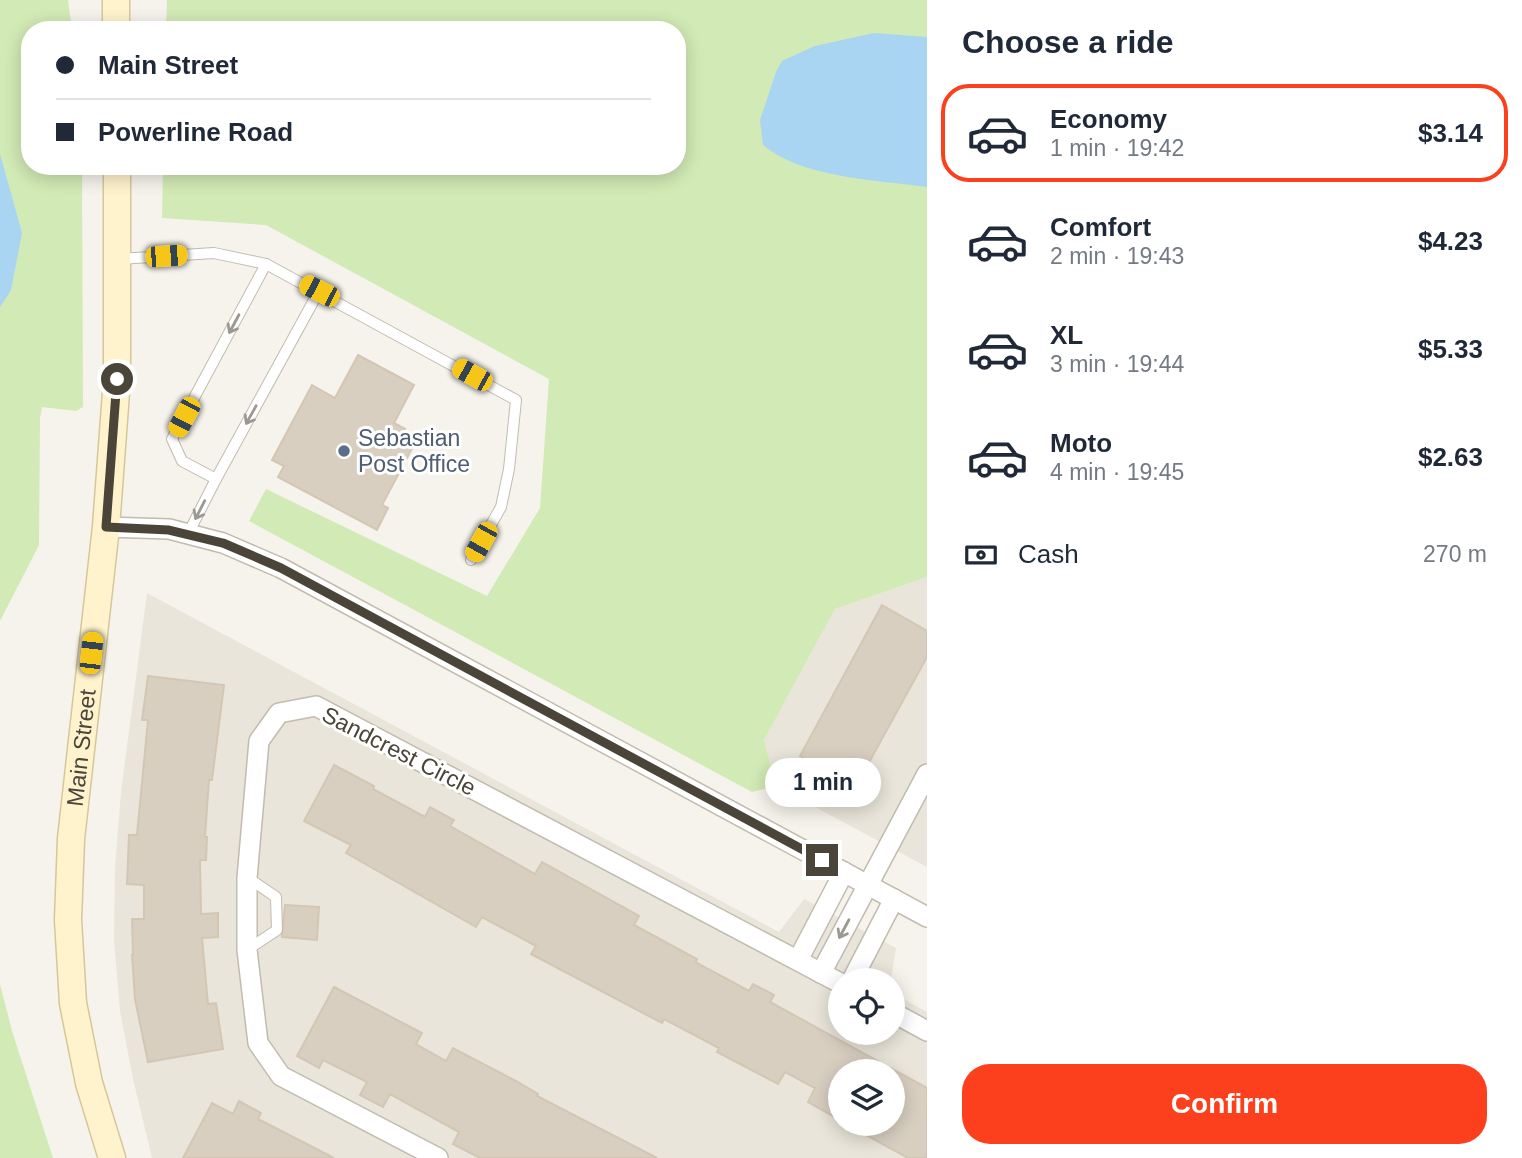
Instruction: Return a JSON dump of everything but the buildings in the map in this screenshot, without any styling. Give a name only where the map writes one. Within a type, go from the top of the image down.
[{"type":"street","points":[[116,0],[116,21]]},
{"type":"street","name":"Main Street","points":[[112,1158],[89,1083],[73,1003],[68,920],[71,839],[106,527],[117,379],[117,175]]},
{"type":"street","points":[[106,527],[169,530],[188,534],[223,543],[281,568],[927,917]]},
{"type":"street","name":"Sandcrest Circle","points":[[438,1158],[281,1076],[258,1043],[247,950],[247,878],[259,741],[279,713],[316,706],[828,977]]},
{"type":"street","points":[[821,973],[927,774]]},
{"type":"street","points":[[798,960],[844,872]]},
{"type":"street","points":[[858,968],[894,899]]},
{"type":"street","points":[[905,1019],[927,1031]]},
{"type":"lane","points":[[118,259],[214,253],[266,264],[516,400],[509,469],[501,507],[471,560]]},
{"type":"lane","points":[[216,479],[182,461],[173,439],[266,264]]},
{"type":"lane","points":[[188,534],[319,291]]},
{"type":"lane","points":[[247,878],[276,897],[277,930],[247,950]]},
{"type":"shaded area","points":[[927,577],[927,867],[776,786],[764,740],[835,609]]},
{"type":"shaded area","points":[[147,593],[779,932],[804,899],[896,948],[893,968],[828,968],[828,1045],[905,1045],[905,1000],[927,1012],[927,1158],[152,1158],[120,1011],[114,940],[115,868],[121,792]]},
{"type":"green space","points":[[0,0],[68,0],[71,21],[21,21],[21,175],[82,175],[83,407],[76,411],[42,407],[39,545],[0,621]]},
{"type":"green space","points":[[167,0],[927,0],[927,577],[835,609],[764,740],[776,786],[752,792],[249,521],[266,489],[487,596],[540,508],[549,379],[266,225],[162,218],[163,175],[686,175],[686,21],[166,21]]},
{"type":"green space","points":[[0,984],[12,1031],[53,1158],[0,1158]]},
{"type":"water","points":[[874,33],[927,37],[927,187],[819,171],[779,156],[763,145],[760,120],[782,61],[815,46]]},
{"type":"water","points":[[0,154],[22,233],[11,290],[0,307]]},
{"type":"place","name":"Sebastian Post Office","points":[[344,451]]},
{"type":"route","points":[[117,379],[106,527],[169,530],[223,543],[281,568],[822,860]]}]
